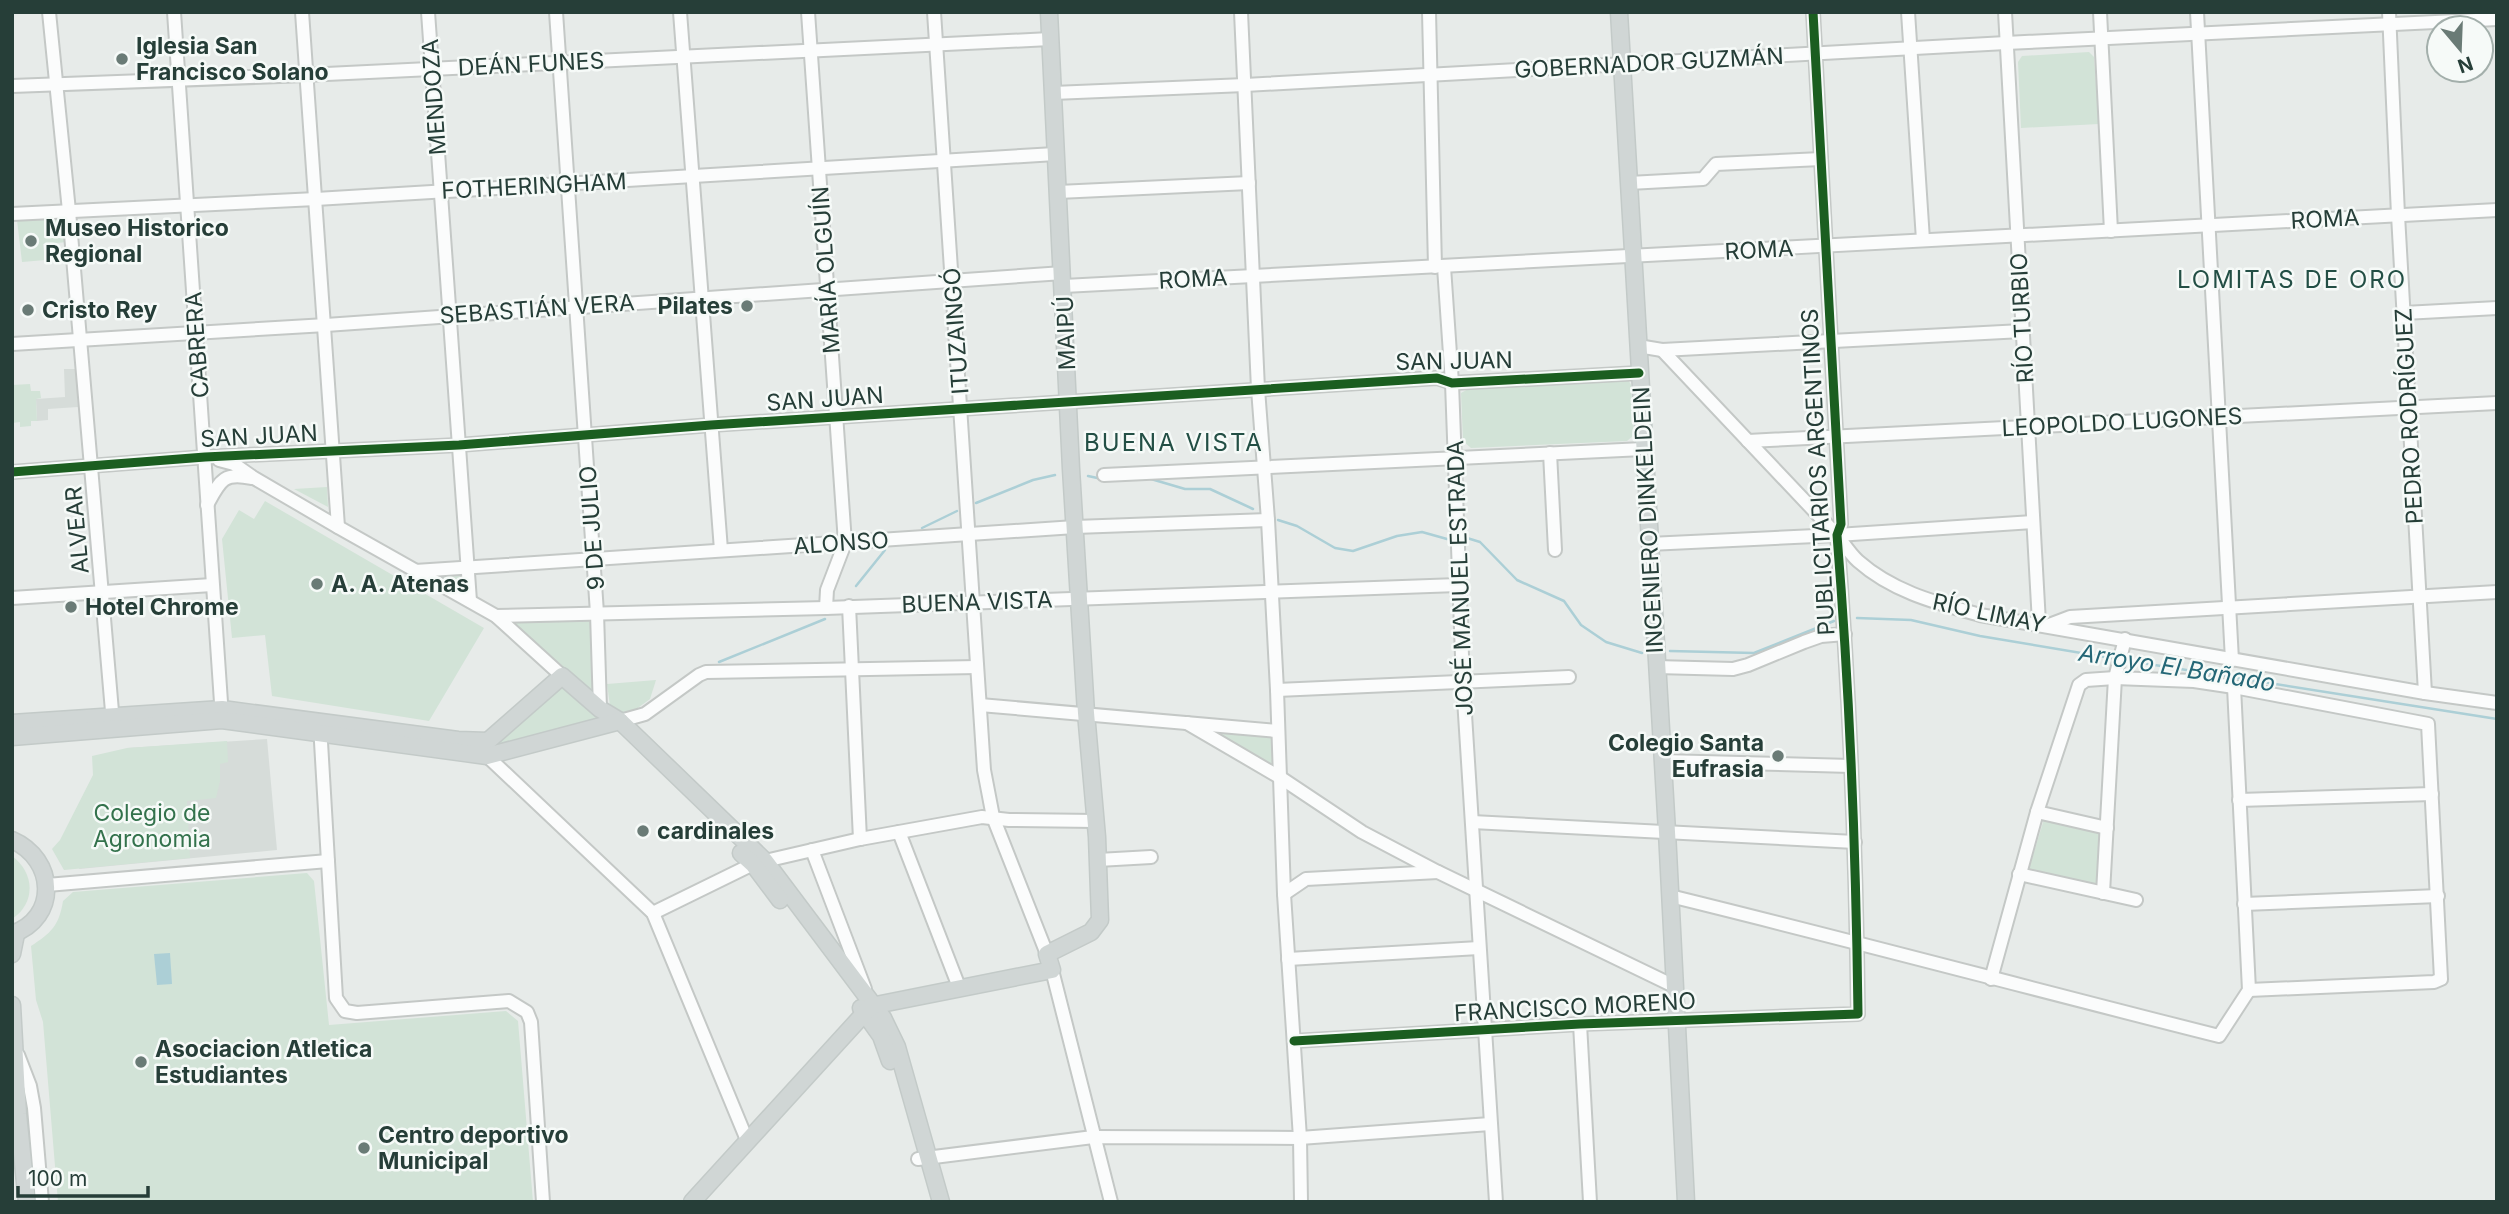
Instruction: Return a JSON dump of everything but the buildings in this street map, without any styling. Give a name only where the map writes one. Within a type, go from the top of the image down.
[{"type":"main road","name":"MAIPÚ","points":[[1046,954],[1091,932],[1100,920],[1096,821],[1086,713],[1075,527],[1049,12]]},
{"type":"main road","name":"INGENIERO DINKELDEIN","points":[[1619,12],[1686,1202]]},
{"type":"main road","points":[[487,748],[562,676],[600,709],[759,863],[868,1009],[887,1025],[897,1046],[923,1158],[930,1202]]},
{"type":"main road","points":[[12,737],[113,724],[222,715],[458,740],[487,748],[614,723]]},
{"type":"main road","points":[[12,723],[113,724]]},
{"type":"main road","points":[[12,831],[18,842],[35,855],[43,869],[47,885],[39,914],[29,925],[14,934],[12,954]]},
{"type":"main road","points":[[693,1201],[868,1009],[959,987],[1052,970],[1046,954]]},
{"type":"main road","points":[[12,1005],[18,1114],[27,1202]]},
{"type":"main road","points":[[12,1152],[17,1202]]},
{"type":"main road","points":[[923,1158],[941,1202]]},
{"type":"street","name":"ALVEAR","points":[[50,12],[113,724]]},
{"type":"street","name":"CABRERA","points":[[174,12],[222,715]]},
{"type":"street","points":[[302,12],[326,325],[338,527]]},
{"type":"street","name":"MENDOZA","points":[[428,12],[470,601]]},
{"type":"street","name":"9 DE JULIO","points":[[556,12],[594,558],[600,709]]},
{"type":"street","points":[[680,12],[721,550]]},
{"type":"street","name":"MARÍA OLGUÍN","points":[[808,12],[845,542],[827,590],[826,608]]},
{"type":"street","name":"ITUZAINGÓ","points":[[934,12],[984,770],[993,817],[1046,954]]},
{"type":"street","points":[[1241,12],[1258,389],[1277,690],[1284,894],[1300,1138],[1301,1202]]},
{"type":"street","name":"JOSÉ MANUEL ESTRADA","points":[[1429,12],[1439,267],[1452,383],[1463,683],[1496,1202]]},
{"type":"street","name":"PUBLICITARIOS ARGENTINOS","points":[[1813,12],[1832,341],[1840,524],[1837,535],[1845,634],[1855,842],[1858,1014]]},
{"type":"street","points":[[1908,12],[1923,240]]},
{"type":"street","name":"RÍO TURBIO","points":[[2005,12],[2027,428],[2033,522],[2044,624]]},
{"type":"street","points":[[2100,12],[2111,231]]},
{"type":"street","points":[[2197,12],[2232,660]]},
{"type":"street","name":"GOBERNADOR GUZMÁN","points":[[1053,93],[2198,34],[2390,18],[2497,19]]},
{"type":"street","name":"PEDRO RODRÍGUEZ","points":[[2390,18],[2398,215],[2425,693]]},
{"type":"street","name":"DEÁN FUNES","points":[[12,86],[179,81],[1050,39]]},
{"type":"street","name":"FOTHERINGHAM","points":[[12,214],[316,200],[1055,154]]},
{"type":"street","points":[[1629,183],[1703,179],[1717,164],[1821,159]]},
{"type":"street","points":[[1058,192],[1249,183]]},
{"type":"street","name":"ROMA","points":[[1063,280],[1439,267],[2497,210]]},
{"type":"street","name":"SEBASTIÁN VERA","points":[[12,344],[952,281],[1063,280]]},
{"type":"street","points":[[2404,313],[2497,308]]},
{"type":"street","points":[[1638,346],[1662,350],[2022,331]]},
{"type":"street","name":"RÍO LIMAY","points":[[1662,350],[1837,535],[1857,561],[1887,582],[1922,599],[1980,615],[2044,624],[2123,645],[2497,703]]},
{"type":"street","name":"SAN JUAN","points":[[12,472],[205,457],[459,445],[711,425],[1437,378],[1452,383],[1639,373]]},
{"type":"street","name":"LEOPOLDO LUGONES","points":[[1748,441],[2497,402]]},
{"type":"street","points":[[1104,475],[1643,449]]},
{"type":"street","points":[[1550,453],[1555,550]]},
{"type":"street","points":[[205,457],[234,464],[338,527],[496,615],[562,676]]},
{"type":"street","points":[[207,505],[218,485],[226,478],[234,475],[254,478]]},
{"type":"street","name":"ALONSO","points":[[415,571],[1075,527],[1268,520]]},
{"type":"street","points":[[1649,544],[2033,522]]},
{"type":"street","points":[[12,598],[212,585]]},
{"type":"street","name":"BUENA VISTA","points":[[496,615],[826,608],[1458,585]]},
{"type":"street","points":[[2044,624],[2070,617],[2497,592]]},
{"type":"street","points":[[849,606],[860,839]]},
{"type":"street","points":[[1656,667],[1733,668],[1748,665],[1821,636],[1845,634]]},
{"type":"street","points":[[2103,893],[2116,672],[2123,645]]},
{"type":"street","points":[[614,723],[645,714],[706,672],[977,667]]},
{"type":"street","points":[[1991,979],[2037,812],[2079,685],[2086,680],[2116,672],[2194,681],[2428,724],[2441,979],[2434,982],[2249,990]]},
{"type":"street","points":[[1277,690],[1569,677]]},
{"type":"street","points":[[1670,896],[2219,1036],[2249,990],[2234,687]]},
{"type":"street","points":[[980,705],[1278,731]]},
{"type":"street","points":[[1187,723],[1280,778],[1362,832],[1438,872],[1674,986]]},
{"type":"street","points":[[320,727],[336,998],[345,1011],[357,1013],[509,1001],[521,1006],[531,1022],[543,1202]]},
{"type":"street","points":[[487,748],[653,913],[747,1140]]},
{"type":"street","points":[[1662,761],[1851,766]]},
{"type":"street","points":[[2239,800],[2432,794]]},
{"type":"street","points":[[2037,812],[2107,828]]},
{"type":"street","points":[[653,913],[759,863],[860,839],[993,817],[1009,820],[1096,821]]},
{"type":"street","points":[[1472,822],[1855,842]]},
{"type":"street","points":[[899,831],[959,987]]},
{"type":"street","points":[[812,850],[868,1009]]},
{"type":"street","points":[[1098,860],[1151,857]]},
{"type":"street","points":[[47,885],[328,861]]},
{"type":"street","points":[[1284,894],[1306,879],[1438,872]]},
{"type":"street","points":[[2019,874],[2136,900]]},
{"type":"street","points":[[2245,904],[2438,896]]},
{"type":"street","points":[[1289,959],[1479,948]]},
{"type":"street","points":[[1052,970],[1111,1202]]},
{"type":"street","name":"FRANCISCO MORENO","points":[[1294,1041],[1580,1024],[1858,1014]]},
{"type":"street","points":[[1580,1024],[1590,1202]]},
{"type":"street","points":[[15,1046],[30,1086],[34,1108],[43,1202]]},
{"type":"street","points":[[923,1158],[1093,1137],[1300,1138],[1490,1124]]},
{"type":"shaded area","points":[[64,369],[76,369],[78,407],[48,409],[48,420],[37,421],[36,399],[65,397]]},
{"type":"shaded area","points":[[267,739],[277,850],[79,869],[127,748]]},
{"type":"green space","points":[[2089,52],[2094,57],[2099,124],[2021,128],[2018,62],[2022,56]]},
{"type":"green space","points":[[66,217],[68,242],[43,244],[45,260],[22,262],[17,220]]},
{"type":"green space","points":[[1628,379],[1631,385],[1634,435],[1627,441],[1471,448],[1463,441],[1461,393],[1470,388]]},
{"type":"green space","points":[[30,384],[31,391],[40,391],[41,398],[36,399],[37,421],[31,421],[31,426],[20,427],[20,422],[12,423],[12,385]]},
{"type":"green space","points":[[327,487],[328,507],[294,489]]},
{"type":"green space","name":"A. A. Atenas","points":[[265,501],[484,628],[429,721],[272,696],[265,635],[232,638],[222,539],[239,510],[254,519]]},
{"type":"green space","points":[[464,571],[466,595],[424,572]]},
{"type":"green space","points":[[592,619],[596,701],[507,620]]},
{"type":"green space","points":[[656,680],[650,699],[620,721],[610,706],[607,684]]},
{"type":"green space","points":[[561,686],[599,719],[498,744]]},
{"type":"green space","points":[[1202,728],[1274,736],[1275,771]]},
{"type":"green space","name":"Colegio de Agronomia","points":[[227,741],[228,762],[220,764],[216,798],[187,801],[190,858],[64,870],[52,849],[60,840],[93,775],[92,756],[127,748]]},
{"type":"green space","points":[[2044,819],[2102,832],[2098,889],[2028,872]]},
{"type":"green space","points":[[12,856],[25,871],[30,888],[25,905],[12,919]]},
{"type":"green space","points":[[307,873],[314,881],[329,1025],[506,1011],[518,1021],[533,1202],[58,1202],[43,1022],[36,1000],[31,946],[53,928],[63,901],[73,892]]},
{"type":"water","points":[[170,953],[172,984],[157,985],[154,954]]},
{"type":"waterway","name":"Arroyo El Bañado","points":[[976,503],[1033,480],[1055,475]]},
{"type":"waterway","name":"Arroyo El Bañado","points":[[1088,476],[1102,479]]},
{"type":"waterway","name":"Arroyo El Bañado","points":[[1151,479],[1185,489],[1210,489],[1253,509]]},
{"type":"waterway","name":"Arroyo El Bañado","points":[[922,528],[957,511]]},
{"type":"waterway","name":"Arroyo El Bañado","points":[[1278,520],[1297,526],[1335,548],[1353,551],[1397,536],[1422,532],[1447,539]]},
{"type":"waterway","name":"Arroyo El Bañado","points":[[1467,538],[1480,542],[1517,580],[1564,601],[1581,625],[1606,642],[1642,653]]},
{"type":"waterway","name":"Arroyo El Bañado","points":[[856,586],[885,550]]},
{"type":"waterway","name":"Arroyo El Bañado","points":[[1857,618],[1911,620],[1980,636],[2117,659]]},
{"type":"waterway","name":"Arroyo El Bañado","points":[[719,662],[825,619]]},
{"type":"waterway","name":"Arroyo El Bañado","points":[[1670,651],[1754,653],[1834,621]]},
{"type":"waterway","name":"Arroyo El Bañado","points":[[2123,660],[2497,719]]},
{"type":"cycle path","points":[[1294,1041],[1580,1024],[1858,1014],[1852,775],[1837,535],[1841,524],[1813,12]]},
{"type":"cycle path","points":[[12,472],[205,457],[459,445],[711,425],[1437,378],[1452,383],[1639,373]]},
{"type":"place","name":"Iglesia San Francisco Solano","points":[[122,59]]},
{"type":"place","name":"Museo Historico Regional","points":[[31,241]]},
{"type":"place","name":"Pilates","points":[[747,306]]},
{"type":"place","name":"Cristo Rey","points":[[28,310]]},
{"type":"place","name":"A. A. Atenas","points":[[317,584]]},
{"type":"place","name":"Hotel Chrome","points":[[71,607]]},
{"type":"place","name":"Colegio Santa Eufrasia","points":[[1778,756]]},
{"type":"place","name":"cardinales","points":[[643,831]]},
{"type":"place","name":"Asociacion Atletica Estudiantes","points":[[141,1062]]},
{"type":"place","name":"Centro deportivo Municipal","points":[[364,1148]]},
{"type":"district","name":"LOMITAS DE ORO","points":[[2292,280]]},
{"type":"district","name":"BUENA VISTA","points":[[1174,443]]}]
